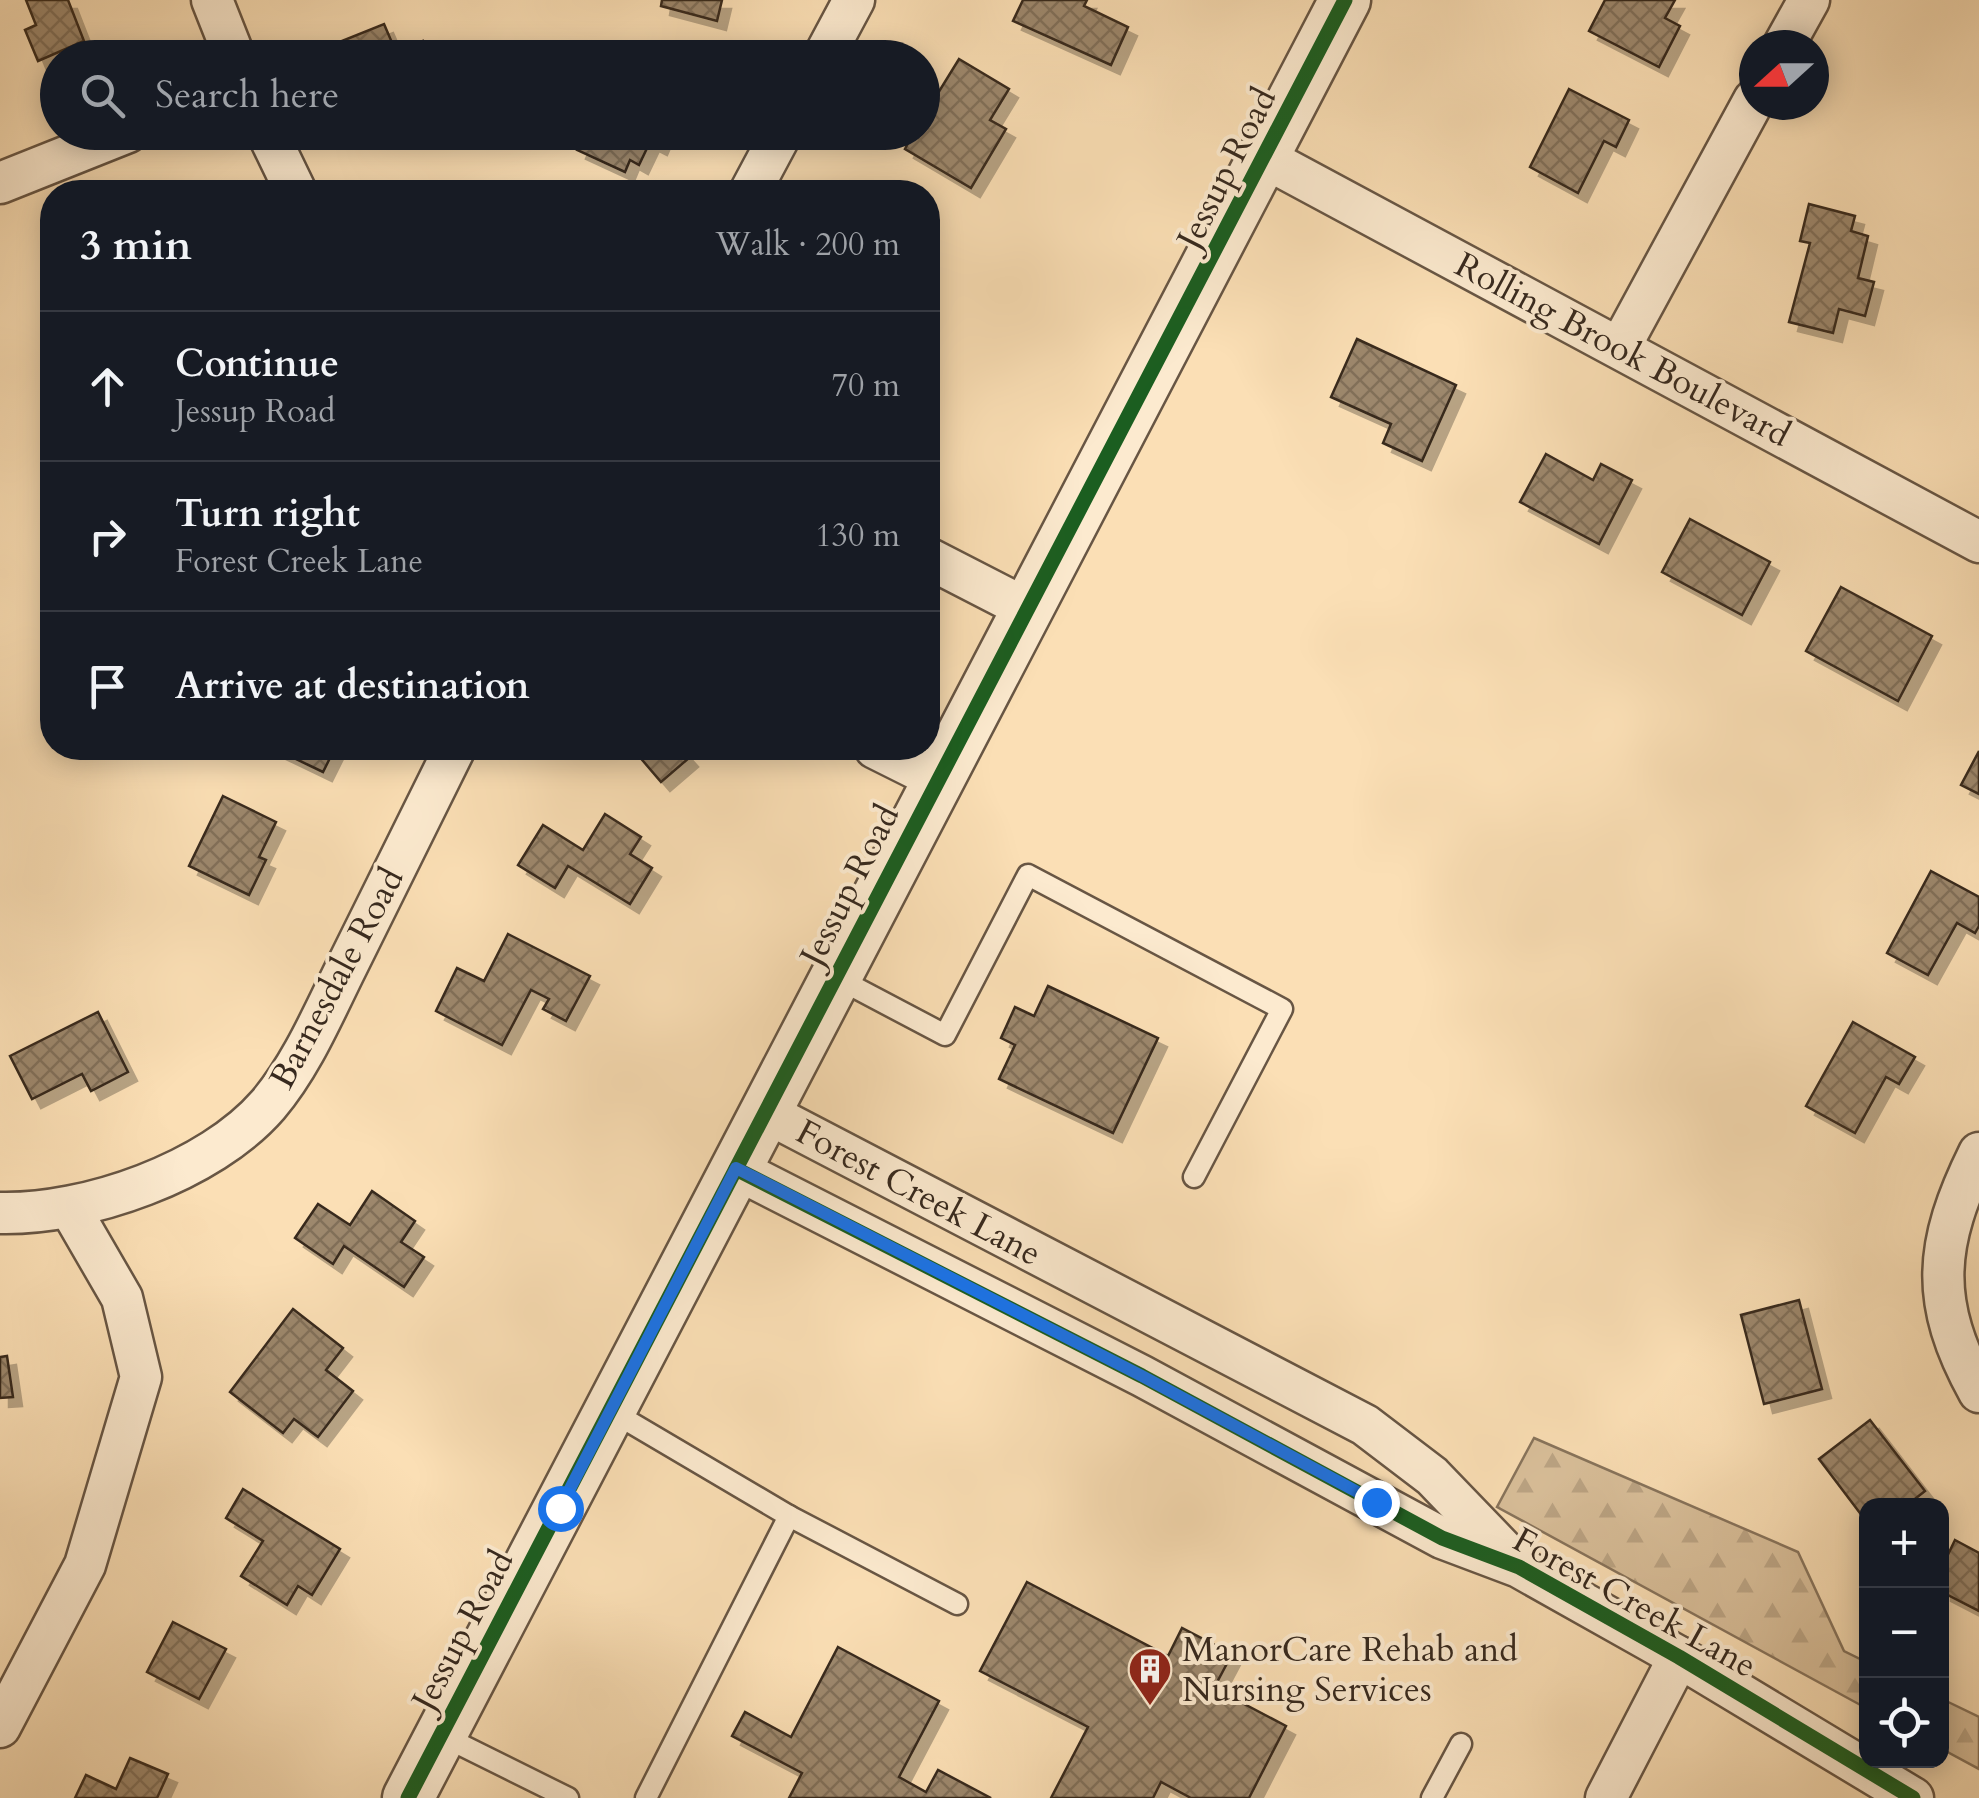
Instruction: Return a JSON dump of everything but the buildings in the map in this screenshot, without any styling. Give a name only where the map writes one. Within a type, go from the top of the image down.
[{"type":"street","points":[[212,0],[227,40]]},
{"type":"street","points":[[833,40],[854,0]]},
{"type":"street","name":"Jessup Road","points":[[408,1798],[1345,0]]},
{"type":"street","points":[[1792,30],[1808,0]]},
{"type":"street","points":[[1620,347],[1743,120]]},
{"type":"street","points":[[0,183],[83,150]]},
{"type":"street","points":[[276,150],[290,180]]},
{"type":"street","points":[[756,180],[772,150]]},
{"type":"street","name":"Rolling Brook Boulevard","points":[[1266,158],[1979,542]]},
{"type":"street","points":[[940,564],[1027,609]]},
{"type":"street","name":"Barnesdale Road","points":[[0,1212],[71,1210],[178,1169],[224,1142],[268,1105],[310,1041],[450,760]]},
{"type":"street","points":[[899,760],[937,779]]},
{"type":"street","name":"Forest Creek Lane","points":[[765,1112],[1365,1424],[1432,1476],[1519,1568]]},
{"type":"street","points":[[1979,1154],[1952,1209],[1940,1283],[1960,1358],[1979,1392]]},
{"type":"street","name":"Forest Creek Lane","points":[[736,1168],[1142,1376],[1442,1538],[1519,1568],[1678,1657],[1912,1798]]},
{"type":"street","points":[[0,1727],[86,1565],[141,1377],[122,1298],[71,1210]]},
{"type":"street","points":[[1606,1798],[1678,1657]]},
{"type":"lane","points":[[835,978],[945,1035],[1028,876],[1282,1008],[1194,1177]]},
{"type":"lane","points":[[611,1411],[790,1516],[958,1604]]},
{"type":"lane","points":[[646,1798],[790,1516]]},
{"type":"lane","points":[[441,1735],[568,1798]]},
{"type":"lane","points":[[1432,1798],[1461,1744]]},
{"type":"green space","points":[[1534,1438],[1798,1552],[1844,1651],[1859,1658],[1859,1704],[1497,1507]]},
{"type":"green space","points":[[1949,1702],[1979,1717],[1979,1769],[1949,1753]]},
{"type":"cycle path","points":[[408,1798],[1345,0]]},
{"type":"cycle path","points":[[736,1169],[1142,1376],[1442,1538],[1519,1567],[1679,1657],[1913,1798]]},
{"type":"place","name":"ManorCare Rehab and Nursing Services","points":[[1150,1707]]},
{"type":"route","points":[[560,1508],[736,1168],[1142,1376],[1376,1502]]}]
